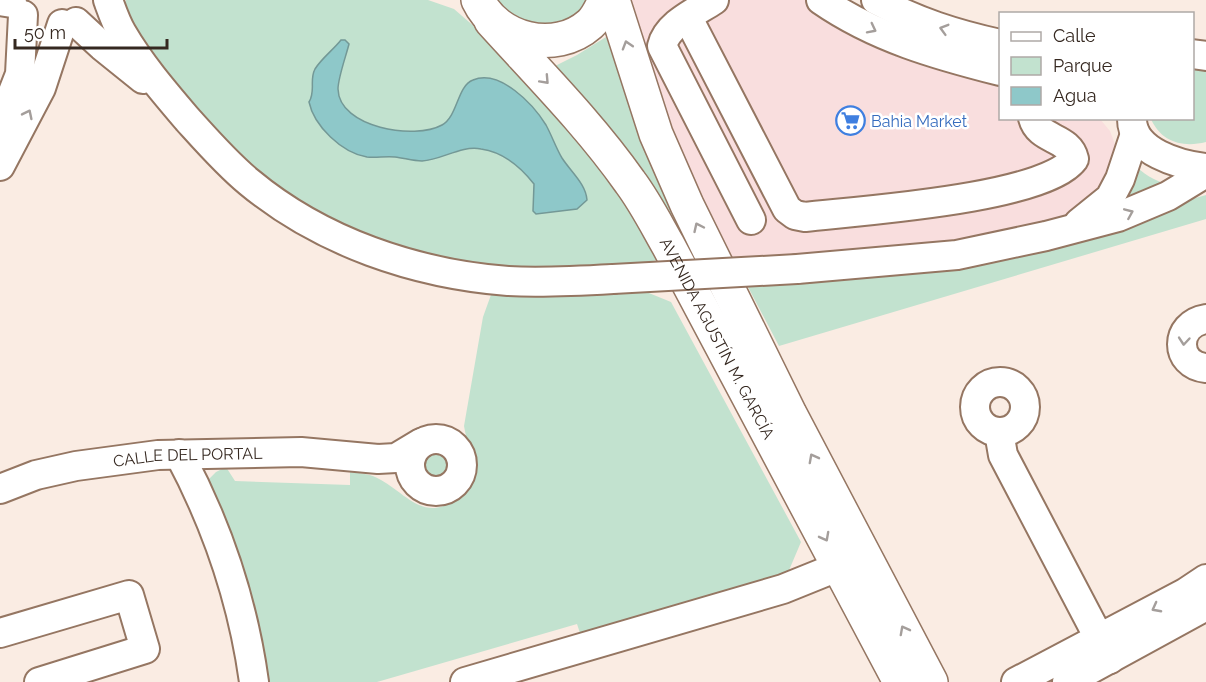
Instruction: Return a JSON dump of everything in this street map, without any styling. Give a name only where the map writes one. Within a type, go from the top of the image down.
[{"type":"main road","points":[[479,7],[516,36],[546,42],[564,39],[591,24],[605,0]]},
{"type":"main road","name":"AVENIDA AGUSTÍN M. GARCÍA","points":[[613,0],[656,134],[687,205],[785,404],[931,682]]},
{"type":"main road","name":"AVENIDA AGUSTÍN M. GARCÍA","points":[[479,7],[573,110],[632,184],[674,255],[900,682]]},
{"type":"street","points":[[11,5],[48,24],[69,23],[89,16],[107,0],[121,32],[174,104],[249,182],[291,212],[330,234],[375,253],[423,267],[481,278],[540,282],[613,279],[797,269],[957,255],[1035,239],[1118,217],[1168,196],[1206,173]]},
{"type":"street","points":[[714,0],[670,30],[664,37],[662,46],[752,220]]},
{"type":"street","points":[[821,0],[885,36],[931,53],[999,71]]},
{"type":"street","points":[[876,0],[928,24],[999,44]]},
{"type":"street","points":[[1,122],[20,75],[11,5]]},
{"type":"street","points":[[688,18],[787,209],[795,215],[805,217],[969,199],[1036,181],[1069,166],[1074,159],[1072,151],[1065,144],[1040,131],[1034,120]]},
{"type":"street","points":[[69,23],[102,46],[174,104]]},
{"type":"street","points":[[0,166],[41,88],[69,23]]},
{"type":"street","points":[[1072,228],[1110,198],[1120,179],[1131,124]]},
{"type":"street","points":[[1131,124],[1152,151],[1171,161],[1206,168]]},
{"type":"street","points":[[1206,319],[1192,324],[1186,330],[1182,345],[1188,360],[1194,365],[1206,368]]},
{"type":"street","points":[[999,432],[1003,455],[1104,649]]},
{"type":"street","points":[[437,439],[453,445],[461,460],[461,469],[453,484],[437,490],[429,489],[395,464],[378,459],[396,458],[421,443],[437,439]]},
{"type":"street","points":[[415,479],[410,464],[415,449],[421,443]]},
{"type":"street","name":"CALLE DEL PORTAL","points":[[0,488],[36,475],[76,466],[179,454],[301,452],[378,459]]},
{"type":"street","points":[[179,454],[193,480],[228,565],[249,644],[254,682]]},
{"type":"street","points":[[465,682],[783,589],[840,566]]},
{"type":"street","points":[[0,633],[129,595],[145,649],[39,682]]},
{"type":"street","points":[[1016,682],[1104,649],[1200,602]]},
{"type":"street","points":[[1067,682],[1104,649]]},
{"type":"shaded area","points":[[626,0],[805,0],[828,18],[999,83],[999,120],[1101,120],[1110,131],[1116,147],[1114,180],[1065,219],[989,240],[720,263],[694,208]]},
{"type":"green space","points":[[126,0],[428,0],[454,9],[491,41],[606,173],[633,212],[659,260],[587,271],[516,272],[417,257],[305,211],[215,138],[122,14]]},
{"type":"green space","points":[[496,0],[592,0],[556,34],[526,32]]},
{"type":"green space","points":[[606,37],[643,139],[685,240],[775,415],[549,69]]},
{"type":"green space","points":[[1194,67],[1206,69],[1206,142],[1189,144],[1174,141],[1155,127],[1152,120],[1194,120]]},
{"type":"green space","points":[[1133,163],[1149,176],[1169,184],[1148,197],[1117,199]]},
{"type":"green space","points":[[1206,195],[1206,219],[779,346],[747,285],[1070,234]]},
{"type":"green space","points":[[639,289],[671,302],[801,542],[784,582],[582,639],[577,624],[377,682],[262,682],[206,482],[216,472],[226,467],[235,481],[350,485],[350,472],[354,472],[377,478],[424,507],[443,506],[464,492],[473,475],[464,426],[483,317],[492,292]]},
{"type":"green space","points":[[436,446],[449,451],[454,464],[449,477],[436,482],[423,477],[418,464],[423,451]]},
{"type":"water","points":[[341,40],[349,44],[338,89],[342,102],[351,113],[380,127],[415,131],[430,129],[447,121],[468,83],[483,78],[494,79],[515,90],[540,117],[562,158],[581,183],[587,200],[577,209],[536,214],[533,211],[534,184],[510,161],[489,151],[466,149],[419,161],[395,157],[367,157],[348,150],[323,129],[309,102],[315,69]]},
{"type":"place","name":"Bahia Market","points":[[850,121]]}]
